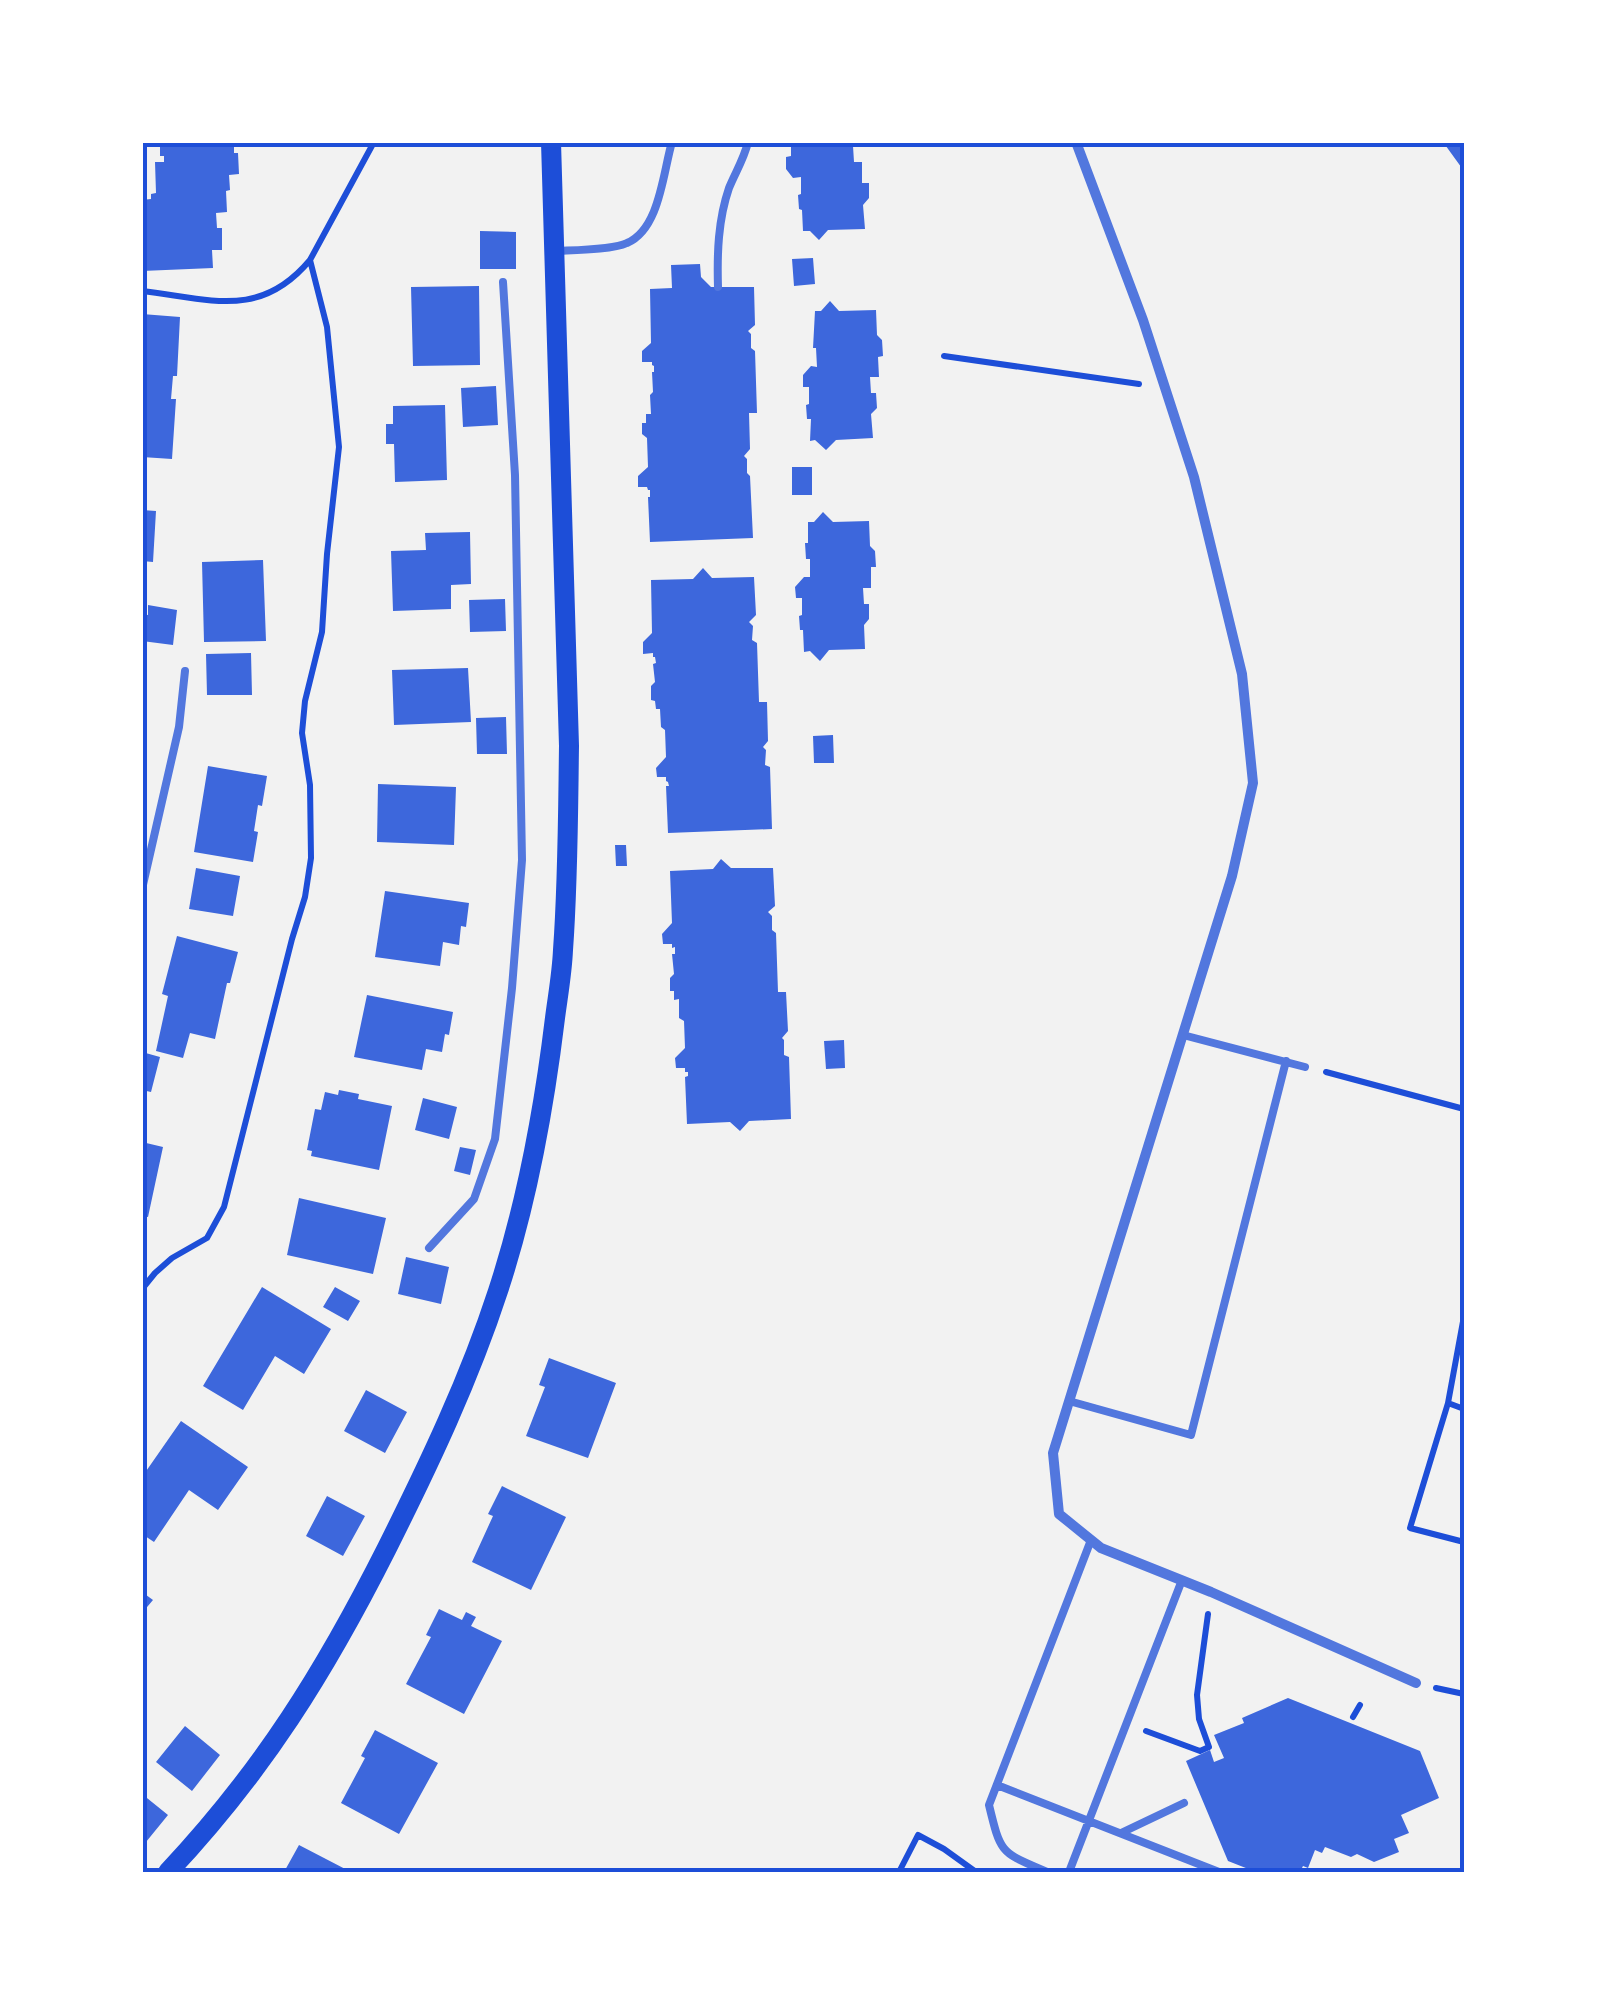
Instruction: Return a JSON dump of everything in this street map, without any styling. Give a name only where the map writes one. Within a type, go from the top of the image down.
[{"type":"main road","points":[[168,1872],[255,1772],[318,1678],[358,1605],[468,1375],[498,1290],[521,1205],[550,1064],[566,894],[569,746],[551,142]]},
{"type":"street","points":[[1076,142],[1143,320],[1194,478],[1242,674],[1253,783],[1232,876],[1052,1453],[1059,1514],[1101,1548],[1416,1683]]},
{"type":"lane","points":[[555,251],[626,244],[640,234],[652,218],[672,142]]},
{"type":"lane","points":[[718,286],[721,222],[729,188],[748,142]]},
{"type":"lane","points":[[428,1248],[474,1199],[495,1140],[521,878],[516,475],[503,282]]},
{"type":"lane","points":[[142,889],[179,726],[184,671]]},
{"type":"lane","points":[[1183,1035],[1306,1066]]},
{"type":"lane","points":[[1069,1401],[1191,1435],[1286,1062]]},
{"type":"lane","points":[[1047,1872],[1009,1856],[997,1839],[989,1805],[1091,1540]]},
{"type":"lane","points":[[1069,1872],[1182,1580]]},
{"type":"lane","points":[[997,1785],[1218,1872]]},
{"type":"lane","points":[[1121,1834],[1184,1802]]},
{"type":"path","points":[[142,292],[248,301],[280,288],[310,260],[374,142]]},
{"type":"path","points":[[142,1289],[172,1258],[207,1238],[224,1207],[308,877],[310,785],[302,732],[305,701],[322,632],[339,447],[327,327],[310,260]]},
{"type":"path","points":[[944,356],[1165,388]]},
{"type":"path","points":[[1306,1066],[1464,1109]]},
{"type":"path","points":[[1464,1316],[1448,1403],[1410,1528],[1464,1542]]},
{"type":"path","points":[[1448,1403],[1464,1409]]},
{"type":"path","points":[[1126,1724],[1200,1751],[1209,1747],[1197,1695],[1211,1592]]},
{"type":"path","points":[[1354,1717],[1360,1705]]},
{"type":"path","points":[[900,1872],[918,1835],[976,1872]]},
{"type":"building","points":[[160,142],[234,142],[239,174],[229,175],[227,212],[216,213],[217,228],[222,228],[222,250],[212,250],[213,268],[142,271],[142,237],[146,237],[146,231],[142,200],[151,199],[151,194],[156,193],[155,162],[164,162]]},
{"type":"building","points":[[791,142],[864,142],[853,146],[854,162],[862,162],[862,183],[869,183],[869,198],[863,205],[865,229],[828,230],[819,240],[810,231],[803,231],[798,195],[801,177],[793,178],[786,169]]},
{"type":"building","points":[[1443,142],[1464,142],[1464,171]]},
{"type":"building","points":[[480,231],[516,232],[516,269],[480,269]]},
{"type":"building","points":[[813,258],[815,284],[794,286],[792,259]]},
{"type":"building","points":[[700,264],[701,277],[711,287],[754,287],[755,325],[748,331],[755,351],[757,413],[749,413],[750,449],[744,456],[750,476],[753,538],[650,542],[650,490],[638,487],[638,476],[648,467],[642,423],[646,423],[646,414],[651,414],[653,392],[654,366],[652,362],[642,362],[642,351],[651,343],[650,289],[672,288],[671,265]]},
{"type":"building","points":[[479,286],[480,365],[413,366],[411,287]]},
{"type":"building","points":[[830,301],[839,311],[876,310],[883,356],[878,357],[879,377],[870,377],[877,408],[871,414],[873,438],[836,440],[826,450],[815,440],[810,441],[811,419],[807,419],[806,405],[809,387],[803,387],[803,375],[811,366],[817,367],[813,348],[815,311],[821,311]]},
{"type":"building","points":[[142,314],[180,317],[177,376],[173,376],[171,399],[176,399],[172,459],[142,457]]},
{"type":"building","points":[[496,386],[498,425],[463,427],[461,388]]},
{"type":"building","points":[[445,405],[447,480],[395,482],[394,444],[386,444],[386,424],[393,424],[393,406]]},
{"type":"building","points":[[792,467],[812,467],[812,495],[792,495]]},
{"type":"building","points":[[142,510],[156,511],[153,562],[142,561]]},
{"type":"building","points":[[823,512],[833,522],[869,521],[876,567],[871,567],[871,588],[863,588],[864,604],[869,604],[869,619],[864,625],[865,649],[829,650],[820,661],[810,651],[804,652],[799,616],[802,598],[796,598],[795,587],[804,577],[810,577],[805,543],[808,522],[814,522]]},
{"type":"building","points":[[470,532],[471,584],[451,585],[451,609],[393,611],[391,551],[426,550],[425,533]]},
{"type":"building","points":[[263,560],[266,641],[204,642],[202,562]]},
{"type":"building","points":[[703,568],[712,578],[754,577],[756,615],[749,622],[753,626],[752,640],[757,643],[759,702],[767,702],[768,741],[763,747],[765,765],[770,767],[772,829],[668,833],[669,786],[666,777],[657,777],[656,768],[666,757],[665,730],[661,727],[660,709],[651,700],[656,663],[653,653],[643,654],[643,642],[652,633],[651,580],[693,579]]},
{"type":"building","points":[[505,599],[506,631],[470,632],[469,600]]},
{"type":"building","points":[[148,605],[177,610],[173,645],[142,641],[142,614],[148,615]]},
{"type":"building","points":[[251,653],[252,695],[207,695],[206,654]]},
{"type":"building","points":[[468,668],[471,722],[394,725],[392,670]]},
{"type":"building","points":[[506,717],[507,754],[477,754],[476,718]]},
{"type":"building","points":[[833,735],[834,763],[814,763],[813,736]]},
{"type":"building","points":[[208,766],[267,776],[262,806],[258,805],[253,862],[194,852]]},
{"type":"building","points":[[378,784],[456,787],[454,845],[377,842]]},
{"type":"building","points":[[615,845],[626,845],[627,866],[616,866]]},
{"type":"building","points":[[721,859],[731,868],[773,868],[775,906],[768,912],[776,933],[778,992],[786,992],[788,1031],[782,1038],[784,1055],[789,1057],[791,1119],[749,1121],[740,1131],[730,1122],[687,1124],[688,1072],[676,1068],[675,1058],[685,1048],[684,1021],[679,1018],[679,999],[674,1000],[674,991],[670,991],[675,947],[663,944],[662,934],[672,923],[670,871],[713,869]]},
{"type":"building","points":[[196,868],[240,876],[233,916],[189,909]]},
{"type":"building","points":[[385,891],[469,903],[459,945],[443,942],[440,966],[375,957]]},
{"type":"building","points":[[177,936],[238,952],[215,1039],[190,1033],[183,1058],[156,1051],[168,996],[162,994]]},
{"type":"building","points":[[367,995],[453,1012],[442,1052],[426,1049],[422,1070],[354,1057]]},
{"type":"building","points":[[844,1040],[845,1068],[826,1069],[824,1041]]},
{"type":"building","points":[[142,1052],[160,1057],[151,1092],[142,1090]]},
{"type":"building","points":[[339,1090],[359,1094],[358,1099],[392,1106],[379,1170],[311,1156],[312,1151],[307,1150],[315,1109],[321,1110],[325,1092],[338,1095]]},
{"type":"building","points":[[423,1098],[457,1107],[449,1139],[415,1130]]},
{"type":"building","points":[[142,1142],[163,1147],[148,1217],[142,1216]]},
{"type":"building","points":[[460,1147],[476,1150],[470,1175],[454,1171]]},
{"type":"building","points":[[299,1198],[386,1218],[373,1274],[287,1255]]},
{"type":"building","points":[[406,1257],[449,1267],[441,1304],[398,1294]]},
{"type":"building","points":[[262,1287],[331,1329],[304,1374],[275,1356],[243,1410],[203,1386]]},
{"type":"building","points":[[335,1287],[360,1301],[348,1321],[323,1307]]},
{"type":"building","points":[[549,1358],[616,1383],[588,1458],[526,1436],[545,1387],[539,1385]]},
{"type":"building","points":[[366,1390],[407,1412],[385,1453],[344,1431]]},
{"type":"building","points":[[181,1421],[248,1467],[218,1510],[189,1490],[154,1542],[142,1534],[142,1477]]},
{"type":"building","points":[[502,1486],[566,1517],[531,1590],[472,1562]]},
{"type":"building","points":[[327,1496],[365,1516],[343,1556],[306,1536]]},
{"type":"building","points":[[142,1592],[153,1600],[142,1613]]},
{"type":"building","points":[[439,1609],[462,1620],[466,1612],[476,1617],[471,1626],[502,1641],[464,1714],[406,1684],[431,1637],[426,1635]]},
{"type":"building","points":[[1288,1698],[1420,1751],[1439,1798],[1401,1815],[1409,1833],[1394,1839],[1399,1852],[1374,1862],[1325,1847],[1322,1853],[1315,1850],[1308,1868],[1303,1866],[1300,1872],[1256,1872],[1228,1861],[1186,1761],[1210,1750],[1214,1762],[1224,1758],[1214,1735]]},
{"type":"building","points":[[185,1726],[220,1755],[192,1791],[156,1762]]},
{"type":"building","points":[[375,1730],[438,1763],[399,1834],[341,1803]]},
{"type":"building","points":[[142,1794],[168,1815],[146,1842],[142,1840]]},
{"type":"building","points":[[299,1845],[351,1872],[284,1872]]}]
